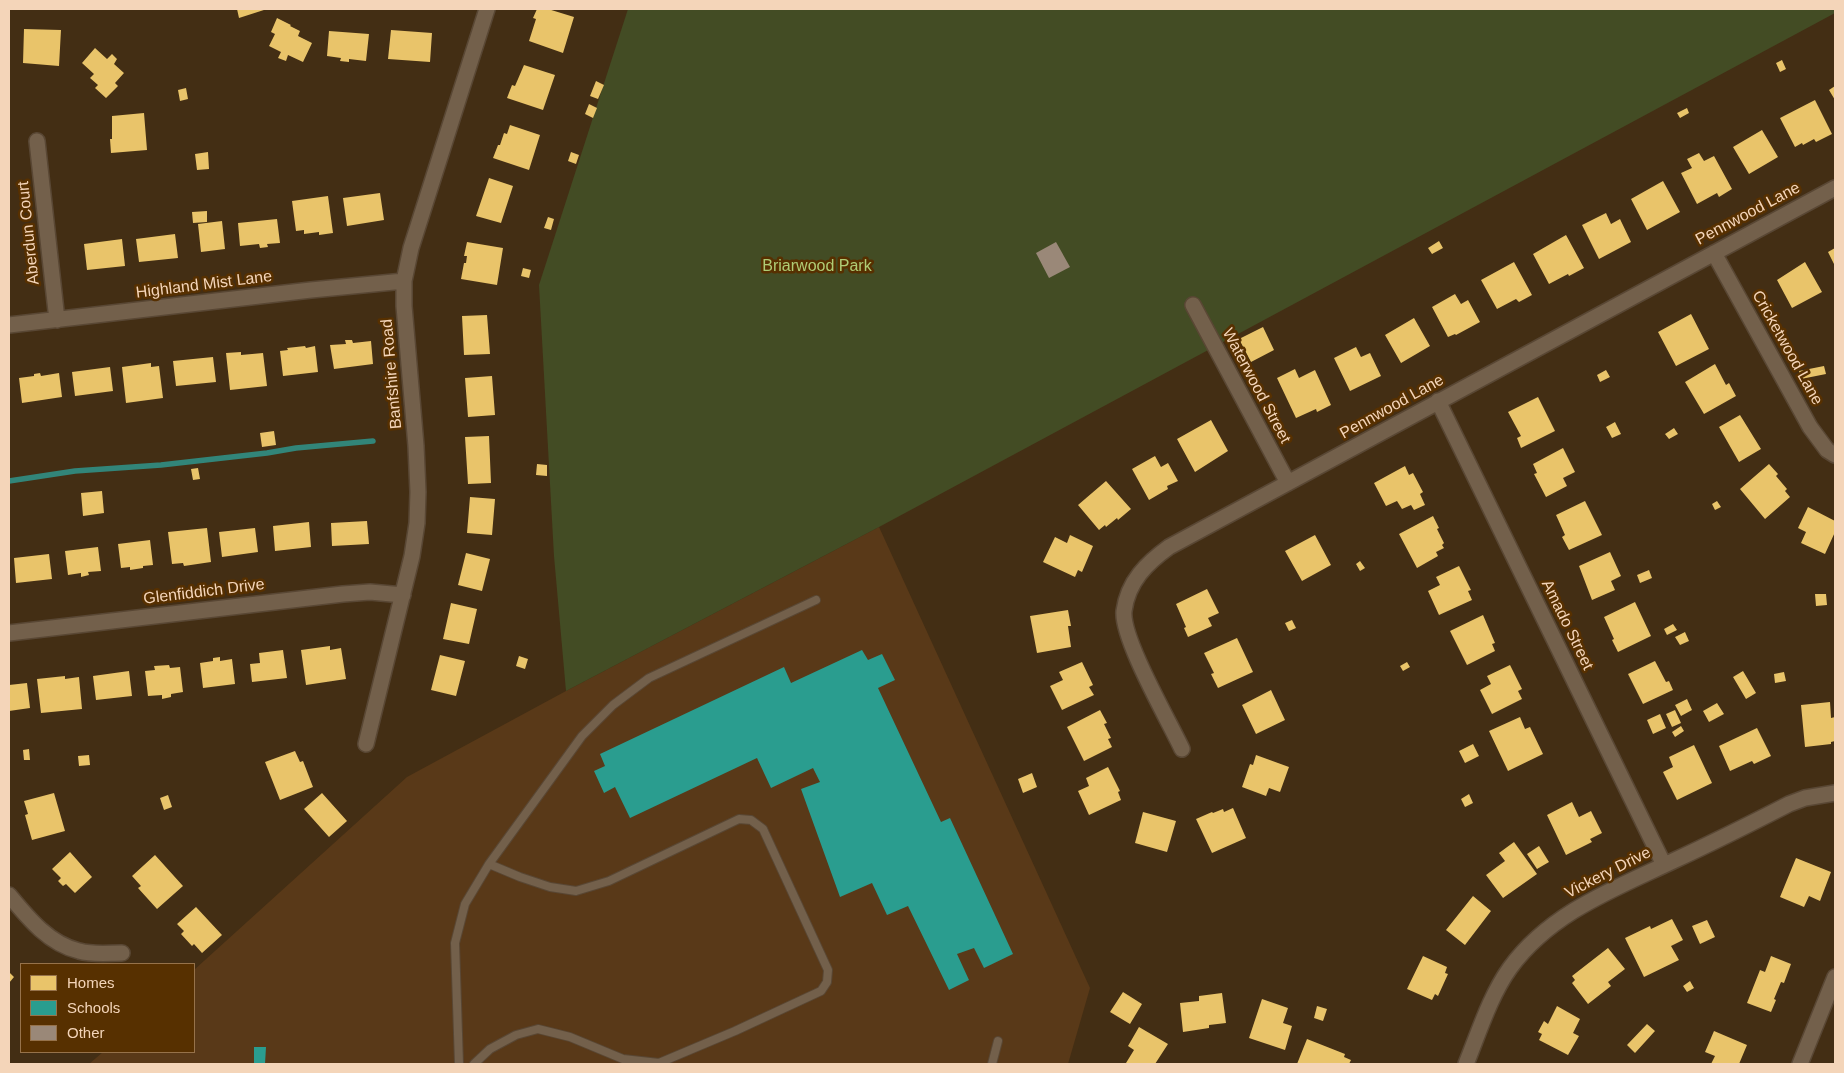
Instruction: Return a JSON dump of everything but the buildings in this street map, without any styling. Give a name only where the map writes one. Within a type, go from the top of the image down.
[{"type":"street","name":"Banfshire Road","points":[[366,744],[412,556],[417,523],[418,492],[404,306],[404,281],[411,248],[487,9]]},
{"type":"street","name":"Aberdun Court","points":[[37,141],[57,320]]},
{"type":"street","name":"Pennwood Lane","points":[[1182,749],[1137,656],[1124,622],[1124,611],[1130,589],[1143,568],[1169,547],[1835,188]]},
{"type":"street","name":"Cricketwood Lane","points":[[1714,252],[1810,427],[1827,450],[1835,456]]},
{"type":"street","name":"Highland Mist Lane","points":[[9,325],[404,281]]},
{"type":"street","name":"Waterwood Street","points":[[1193,304],[1288,483]]},
{"type":"street","name":"Amado Street","points":[[1438,401],[1664,865]]},
{"type":"street","name":"Glenfiddich Drive","points":[[9,632],[343,594],[370,592],[403,594]]},
{"type":"street","name":"Vickery Drive","points":[[1466,1064],[1499,987],[1514,963],[1534,940],[1571,911],[1789,804],[1819,795],[1835,793]]},
{"type":"street","points":[[9,895],[43,932],[66,947],[94,954],[122,953]]},
{"type":"street","points":[[1800,1064],[1835,977]]},
{"type":"lane","points":[[459,1064],[454,943],[465,904],[489,864],[582,736],[613,705],[649,678],[816,600]]},
{"type":"lane","points":[[474,1064],[498,1044],[516,1035],[538,1029],[570,1037],[624,1059],[659,1063],[735,1031],[821,991],[827,982],[828,970],[763,829],[751,820],[739,819],[609,881],[576,891],[550,887],[520,878],[489,864]]},
{"type":"lane","points":[[992,1064],[998,1041]]},
{"type":"shaded area","points":[[879,527],[1090,988],[1068,1064],[89,1064],[102,1053],[195,1053],[195,969],[407,777],[566,691]]},
{"type":"green space","name":"Briarwood Park","points":[[628,9],[1835,9],[1835,13],[879,527],[566,691],[554,556],[539,285]]},
{"type":"waterway","points":[[9,481],[75,471],[161,465],[296,448],[373,441]]}]
